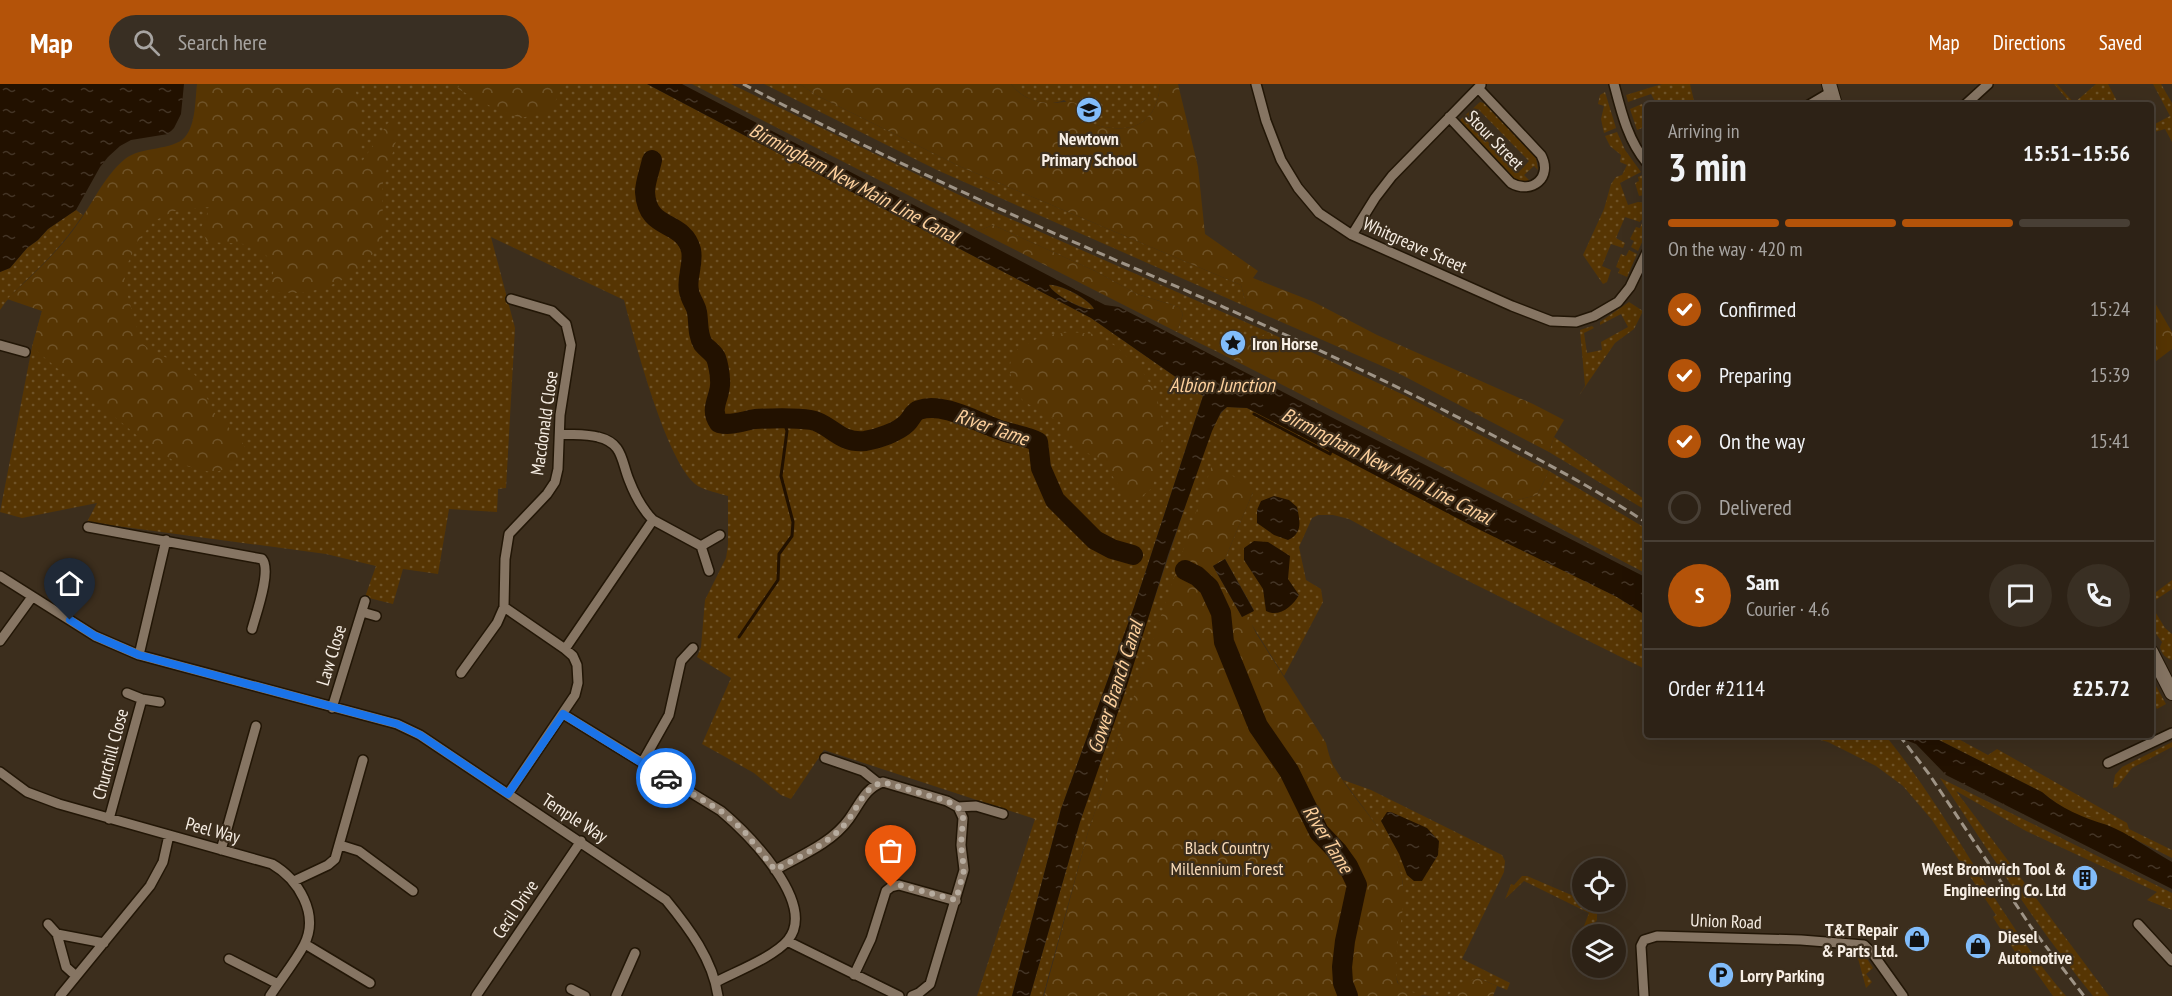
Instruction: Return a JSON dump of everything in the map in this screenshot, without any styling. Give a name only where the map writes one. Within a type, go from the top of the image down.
[{"type":"main road","points":[[2154,656],[2169,678],[2172,693]]},
{"type":"street","name":"Whitgreave Street","points":[[1256,84],[1281,160],[1298,188],[1319,213],[1352,235],[1551,321],[1576,322],[1594,316],[1618,302],[1630,287],[1644,258]]},
{"type":"street","points":[[1614,84],[1630,136],[1644,159]]},
{"type":"street","points":[[1968,102],[1988,84]]},
{"type":"street","name":"Stour Street","points":[[1352,235],[1375,198],[1392,177],[1449,117],[1480,86],[1541,155],[1545,168],[1541,178],[1528,186],[1518,186],[1512,183],[1449,117]]},
{"type":"street","points":[[1815,102],[1831,94]]},
{"type":"street","name":"Macdonald Close","points":[[461,673],[497,623],[504,607],[505,559],[509,534],[547,494],[555,482],[561,434],[560,416],[571,345],[566,324],[552,311],[511,300]]},
{"type":"street","points":[[0,345],[25,352]]},
{"type":"street","points":[[561,434],[598,436],[616,446],[629,480],[647,514],[653,520],[701,546],[709,571]]},
{"type":"street","points":[[565,649],[653,520]]},
{"type":"street","points":[[88,527],[262,559],[265,562],[266,573],[252,629]]},
{"type":"street","points":[[701,546],[720,535]]},
{"type":"street","points":[[139,655],[166,540]]},
{"type":"street","name":"Temple Way","points":[[0,576],[95,636],[139,655],[397,724],[420,735],[666,900],[708,962],[716,982],[718,996]]},
{"type":"street","points":[[0,641],[32,597]]},
{"type":"street","name":"Law Close","points":[[332,708],[364,601]]},
{"type":"street","points":[[504,607],[573,656],[577,665],[578,683],[575,695],[508,794]]},
{"type":"street","name":"Law Close","points":[[362,612],[376,616]]},
{"type":"street","points":[[642,763],[669,715],[681,661],[693,648]]},
{"type":"street","name":"Churchill Close","points":[[127,693],[142,699],[160,702]]},
{"type":"street","name":"Churchill Close","points":[[109,819],[142,699]]},
{"type":"street","points":[[563,714],[721,811],[743,830],[775,870],[794,904],[793,930],[787,941],[755,963],[716,982]]},
{"type":"street","points":[[221,850],[256,726]]},
{"type":"street","points":[[2108,763],[2172,733]]},
{"type":"street","points":[[825,758],[862,771],[878,783]]},
{"type":"street","points":[[270,996],[305,944],[308,915],[305,901],[294,880],[328,865],[335,859],[363,760]]},
{"type":"street","name":"Peel Way","points":[[0,772],[27,792],[109,819],[272,864],[294,880]]},
{"type":"street","points":[[775,870],[838,833],[867,791],[878,783],[883,782],[947,801],[958,807],[976,806],[1003,814]]},
{"type":"street","points":[[912,996],[930,984],[964,870],[961,845],[963,818],[958,807]]},
{"type":"street","points":[[60,996],[154,880],[163,862],[169,835]]},
{"type":"street","name":"Cecil Drive","points":[[476,996],[581,841]]},
{"type":"street","points":[[340,845],[359,851],[413,891]]},
{"type":"street","points":[[854,975],[871,939],[886,891],[891,887],[899,885],[956,900]]},
{"type":"street","points":[[48,924],[57,934],[66,967],[76,976]]},
{"type":"street","points":[[2138,924],[2172,961]]},
{"type":"street","points":[[57,934],[104,943]]},
{"type":"street","name":"Union Road","points":[[1644,996],[1641,946],[1644,940],[1652,937],[1802,940],[1864,945],[1903,996]]},
{"type":"street","points":[[787,941],[899,996]]},
{"type":"street","points":[[305,944],[370,982]]},
{"type":"street","points":[[616,996],[635,953]]},
{"type":"street","points":[[229,959],[278,984]]},
{"type":"street","points":[[571,989],[585,996]]},
{"type":"green space","points":[[197,84],[354,84],[360,109],[359,166],[388,123],[396,125],[397,132],[383,183],[381,238],[376,250],[358,270],[334,284],[308,292],[267,292],[273,278],[272,264],[258,249],[236,243],[207,242],[201,228],[210,207],[177,210],[154,221],[138,241],[127,265],[124,283],[141,342],[150,350],[182,365],[195,375],[218,419],[238,435],[247,451],[234,465],[214,473],[179,464],[147,444],[32,347],[42,311],[7,299],[67,239],[117,166],[139,152],[173,145],[185,137],[193,119]]},
{"type":"green space","points":[[220,84],[647,84],[1091,318],[1203,396],[1134,607],[1061,809],[1012,996],[977,996],[1035,819],[824,750],[791,799],[781,795],[754,773],[702,744],[731,678],[697,657],[701,647],[705,600],[726,558],[728,496],[698,486],[686,474],[675,454],[653,400],[624,300],[491,237],[515,328],[506,488],[498,489],[497,512],[449,509],[438,574],[403,569],[393,604],[365,597],[376,566],[326,554],[87,522],[97,503],[22,518],[0,512],[32,347],[42,311],[189,158]]},
{"type":"green space","points":[[459,84],[564,84],[550,112],[520,118],[494,108],[458,89]]},
{"type":"green space","points":[[692,84],[731,84],[988,209],[1268,332],[1228,357],[1177,332],[1183,314],[1179,307],[1137,294],[1095,271],[993,225],[978,231]]},
{"type":"green space","points":[[764,84],[800,84],[816,95],[959,166],[1241,285],[1247,307],[937,170]]},
{"type":"green space","points":[[800,84],[1011,84],[1019,93],[1035,101],[1077,104],[1083,110],[1089,123],[1103,127],[1127,128],[1137,125],[1153,111],[1158,99],[1160,84],[1178,84],[1198,167],[1205,234],[1258,271],[1253,278],[1314,302],[1377,335],[1564,420],[1554,437],[1549,452],[1398,373],[1247,307],[1241,285],[959,166],[816,95]]},
{"type":"green space","name":"Newtown Primary School","points":[[1011,84],[1160,84],[1158,99],[1153,111],[1146,119],[1127,128],[1115,128],[1089,123],[1085,116],[1064,100],[1050,103],[1035,101],[1016,90]]},
{"type":"green space","points":[[1662,84],[1690,84],[1694,102],[1655,102],[1651,94],[1628,102],[1626,95]]},
{"type":"green space","points":[[2054,84],[2057,84],[2073,102],[2069,102]]},
{"type":"green space","points":[[2096,84],[2108,84],[2117,102],[2075,102]]},
{"type":"green space","points":[[2153,84],[2161,84],[2172,103],[2172,142],[2165,129],[2154,132],[2154,124],[2170,116]]},
{"type":"green space","points":[[1605,92],[1616,128],[1604,133],[1601,119],[1604,106],[1598,104],[1600,95]]},
{"type":"green space","points":[[1480,102],[1484,103],[1536,158],[1538,170],[1534,166],[1524,175],[1531,182],[1526,184],[1515,181],[1461,124],[1460,120]],"holes":[[[1478,109],[1529,161],[1518,173],[1467,120]]]},
{"type":"green space","points":[[1642,104],[1644,127],[1637,130],[1630,109]]},
{"type":"green space","points":[[1617,132],[1625,150],[1641,172],[1620,183],[1628,205],[1644,203],[1644,221],[1640,222],[1625,217],[1616,238],[1625,243],[1623,248],[1611,244],[1602,266],[1611,270],[1607,282],[1603,284],[1583,255],[1604,209],[1611,184],[1616,177],[1622,175],[1627,165],[1620,162],[1621,155],[1610,146],[1605,136]]},
{"type":"green space","points":[[1644,176],[1644,195],[1639,196],[1635,183],[1639,181],[1638,177]]},
{"type":"green space","points":[[76,210],[83,215],[74,228],[53,254],[14,292],[0,310],[0,272],[10,268],[48,229]]},
{"type":"green space","points":[[1642,223],[1644,224],[1644,238],[1638,251],[1631,247],[1634,241],[1630,239],[1636,227],[1640,228]]},
{"type":"green space","points":[[993,225],[1095,271],[1137,294],[1179,307],[1183,314],[1177,332],[978,231]]},
{"type":"green space","points":[[1629,250],[1637,254],[1627,277],[1618,273],[1620,269],[1616,267],[1621,254],[1626,256]]},
{"type":"green space","points":[[1049,285],[1074,293],[1094,309],[1069,301],[1051,289]]},
{"type":"green space","points":[[2154,301],[2172,332],[2172,349],[2154,363]]},
{"type":"green space","points":[[1629,302],[1643,311],[1634,329],[1615,343],[1578,397],[1585,386],[1580,330],[1592,326],[1594,328],[1584,333],[1587,353],[1602,350],[1601,342],[1628,327],[1621,314],[1600,325],[1600,322]]},
{"type":"green space","points":[[1070,332],[1095,334],[1117,347],[1143,372],[1156,394],[1163,423],[1160,463],[1152,488],[1138,500],[1127,498],[1101,459],[1080,450],[1066,436],[1060,422],[1023,401],[1013,383],[1009,369],[1013,352],[1042,336]]},
{"type":"green space","points":[[1268,332],[1406,396],[1549,471],[1537,495],[1510,502],[1228,357]]},
{"type":"green space","points":[[1227,407],[1247,408],[1617,597],[1644,614],[1644,669],[1404,549],[1349,519],[1333,515],[1318,515],[1312,518],[1299,547],[1306,580],[1321,589],[1323,602],[1284,676],[1252,625],[1242,617],[1254,610],[1225,559],[1253,492],[1182,556],[1088,832],[1043,996],[1030,996],[1080,822],[1205,448],[1221,413]]},
{"type":"green space","points":[[1554,437],[1644,499],[1644,509],[1549,452]]},
{"type":"green space","name":"Black Country Millennium Forest","points":[[1212,465],[1233,476],[1253,492],[1225,559],[1213,566],[1242,617],[1253,617],[1252,625],[1256,633],[1326,743],[1333,765],[1379,829],[1395,856],[1403,885],[1402,913],[1396,954],[1397,982],[1404,989],[1423,996],[1044,996],[1088,832]]},
{"type":"green space","points":[[1549,471],[1644,527],[1644,572],[1510,502],[1537,495]]},
{"type":"green space","points":[[2172,580],[2172,589],[2154,601],[2154,594]]},
{"type":"green space","points":[[2154,610],[2165,628],[2172,634],[2172,660],[2163,654],[2160,647],[2162,642],[2154,631]]},
{"type":"green space","points":[[2154,682],[2166,704],[2157,709],[2154,704]]},
{"type":"green space","points":[[1813,738],[1889,740],[1935,803],[2019,934],[2066,996],[2053,996],[2028,961],[2022,963],[1993,917],[1996,915],[1932,820],[1903,786],[1876,766],[1828,742]]},
{"type":"green space","points":[[1935,738],[1957,738],[1988,755],[1997,749],[2127,823],[2129,829],[2172,850],[2172,858]]},
{"type":"green space","points":[[2172,742],[2172,747],[2132,768],[2117,787],[2113,788],[2115,775],[2122,767]]},
{"type":"green space","points":[[1940,778],[2172,893],[2172,910],[2147,900],[2157,892],[2026,831],[1956,791],[2109,996],[2093,996],[2072,970],[2014,889]]},
{"type":"green space","points":[[1343,780],[1371,790],[1502,855],[1505,861],[1504,872],[1462,959],[1510,983],[1507,990],[1478,978],[1446,996],[1418,995],[1400,985],[1397,980],[1394,957],[1402,904],[1402,879],[1385,839]]},
{"type":"green space","points":[[2042,792],[2107,825],[2072,813]]},
{"type":"green space","points":[[1522,876],[1527,876],[1572,895],[1572,905],[1524,881],[1505,899],[1511,884],[1514,885]]},
{"type":"green space","points":[[1587,912],[1597,912],[1597,920],[1594,924],[1585,924],[1589,913]]},
{"type":"green space","points":[[1856,951],[1866,957],[1873,968],[1866,974],[1872,982],[1866,988]]},
{"type":"green space","points":[[1478,978],[1497,986],[1493,996],[1447,996],[1470,981]]},
{"type":"water","points":[[0,84],[184,84],[181,114],[174,128],[168,134],[131,140],[120,146],[100,167],[76,210],[48,229],[10,268],[0,272]]},
{"type":"water","points":[[647,84],[682,84],[1105,305],[1119,307],[1644,576],[1644,614],[1617,597],[1472,526],[1247,408],[1227,407],[1221,412],[1212,431],[1168,555],[1126,689],[1080,822],[1030,996],[1012,996],[1061,809],[1134,607],[1203,396],[1091,318]],"holes":[[[1049,285],[1066,289],[1080,296],[1094,309],[1083,308],[1069,302]]]},
{"type":"water","points":[[1274,496],[1289,500],[1297,507],[1298,530],[1288,540],[1274,535],[1257,523],[1257,510],[1261,501]]},
{"type":"water","points":[[1254,541],[1268,542],[1290,556],[1288,579],[1299,595],[1289,607],[1281,612],[1266,611],[1263,589],[1244,560],[1244,548]]},
{"type":"water","points":[[1225,559],[1254,611],[1242,617],[1213,566]]},
{"type":"water","points":[[1900,738],[1935,738],[2042,792],[2073,812],[2123,833],[2172,862],[2172,889],[1946,775],[1916,744]]},
{"type":"water","points":[[1387,812],[1427,828],[1439,841],[1438,855],[1422,881],[1414,881],[1407,875],[1399,854],[1381,821]]},
{"type":"waterway","name":"River Tame","points":[[652,160],[645,188],[647,205],[658,220],[681,233],[691,250],[689,291],[696,309],[701,340],[715,356],[720,375],[715,407],[719,423],[733,424],[755,419],[804,419],[818,422],[848,439],[865,441],[882,437],[898,429],[919,410],[939,408],[961,414],[1038,442],[1041,468],[1055,500],[1095,540],[1112,549],[1133,555]]},
{"type":"waterway","name":"Birmingham New Main Line Canal","points":[[1254,414],[1330,454],[1332,448]]},
{"type":"waterway","points":[[739,637],[778,580],[779,554],[792,536],[793,522],[781,476],[787,431],[783,418]]},
{"type":"waterway","name":"River Tame","points":[[1197,576],[1200,569]]},
{"type":"waterway","name":"River Tame","points":[[1185,570],[1197,576],[1209,587],[1221,613],[1224,642],[1258,726],[1289,771],[1319,832],[1338,852],[1357,885],[1342,967],[1343,983],[1348,996]]},
{"type":"railway","points":[[743,84],[933,178],[1386,382],[1538,459],[1644,521]]},
{"type":"railway","points":[[1901,738],[1929,774],[2031,927],[2084,996]]},
{"type":"way so far","points":[[666,778],[721,811],[743,830],[775,870],[838,833],[874,784],[883,782],[947,801],[958,807],[963,818],[961,845],[964,870],[956,900],[899,885],[891,887]]},
{"type":"place","name":"Newtown Primary School","points":[[1089,110]]},
{"type":"place","name":"Iron Horse","points":[[1233,343]]},
{"type":"place","name":"West Bromwich Tool & Engineering Co. Ltd","points":[[2085,878]]},
{"type":"place","name":"T&T Repair & Parts Ltd.","points":[[1917,939]]},
{"type":"place","name":"Diesel Automotive","points":[[1978,946]]},
{"type":"place","name":"Lorry Parking","points":[[1721,975]]},
{"type":"route","points":[[70,620],[95,636],[139,655],[397,724],[420,735],[508,794],[563,714],[666,778]]},
{"type":"water label","name":"Albion Junction","points":[[1222,385]]},
{"type":"water label","name":"Gower Branch Canal","points":[[1115,687]]}]
